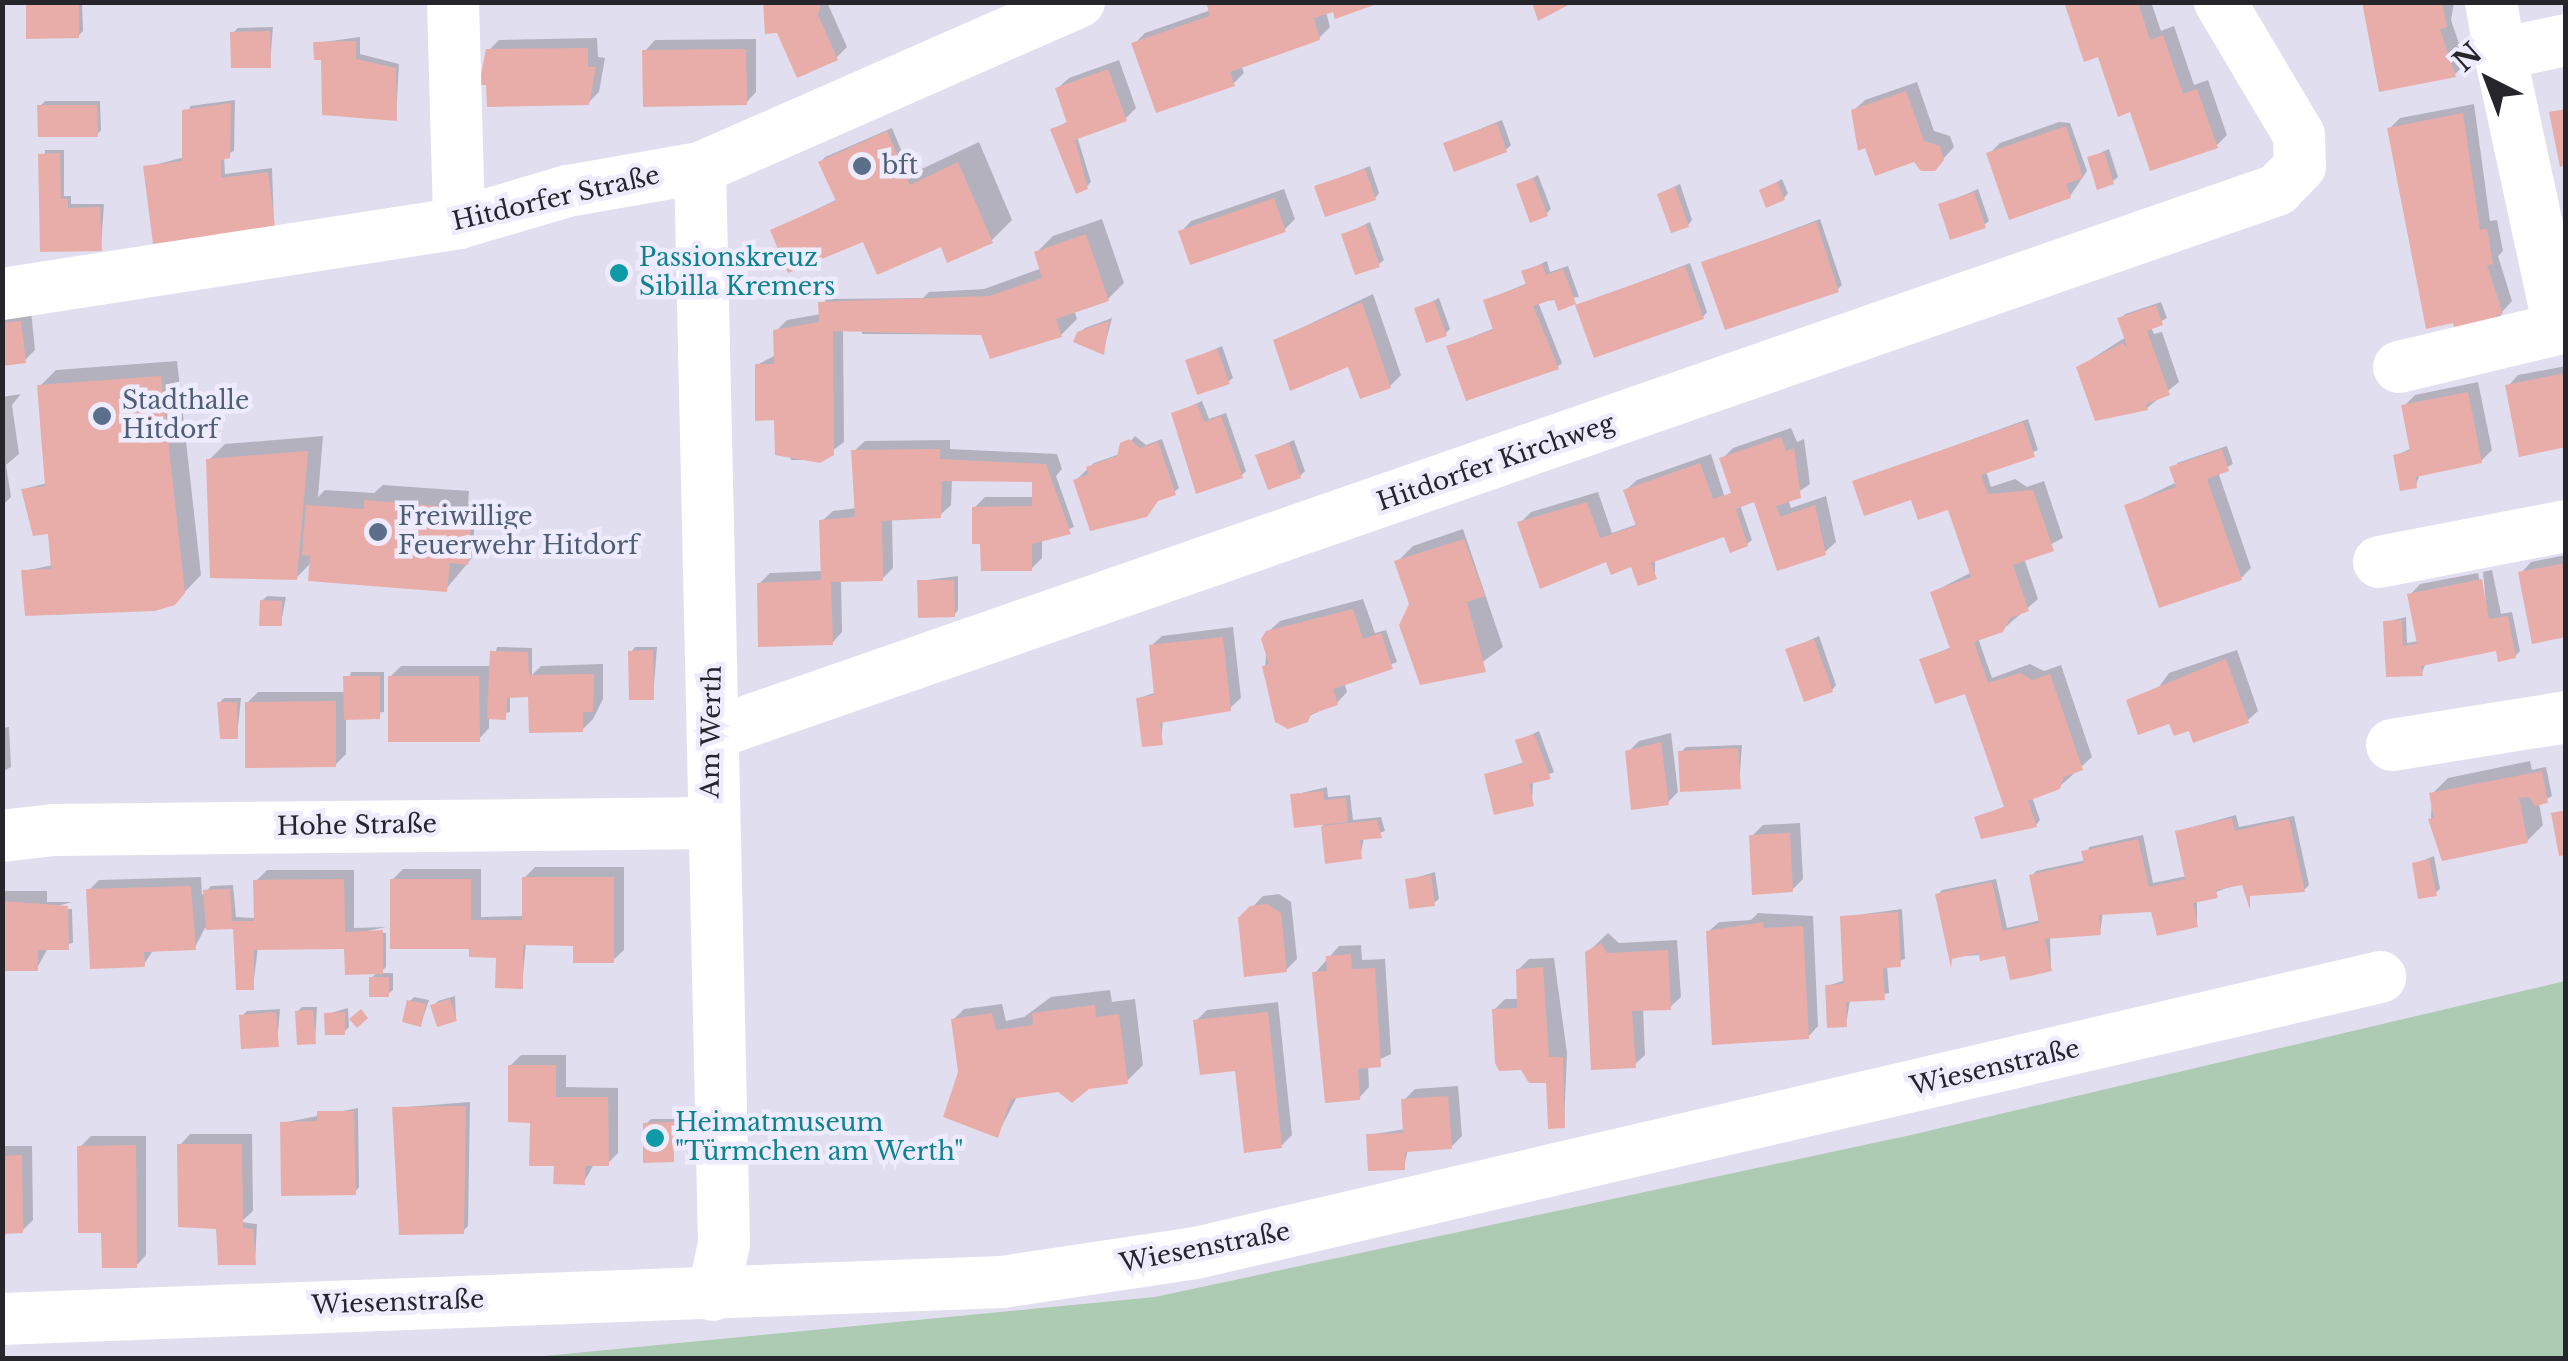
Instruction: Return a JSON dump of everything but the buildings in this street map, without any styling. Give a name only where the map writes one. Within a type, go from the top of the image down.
[{"type":"street","points":[[453,2],[458,222]]},
{"type":"street","name":"Hitdorfer Straße","points":[[2,294],[458,222],[568,191],[700,168],[1080,2]]},
{"type":"street","name":"Hitdorfer Kirchweg","points":[[714,733],[2277,190],[2300,166],[2299,134],[2220,2]]},
{"type":"street","points":[[2399,368],[2562,328],[2491,2]]},
{"type":"street","points":[[2500,54],[2566,40]]},
{"type":"street","name":"Am Werth","points":[[700,168],[714,733],[711,823],[724,1244],[713,1295]]},
{"type":"street","points":[[2379,562],[2566,526]]},
{"type":"street","points":[[2392,745],[2566,716]]},
{"type":"street","name":"Hohe Straße","points":[[2,836],[54,830],[711,823]]},
{"type":"street","name":"Wiesenstraße","points":[[2,1320],[1002,1282],[1196,1253],[2380,977]]},
{"type":"green space","points":[[2565,981],[2565,1358],[524,1358],[1155,1297],[1911,1135]]},
{"type":"place","name":"bft","points":[[862,166]]},
{"type":"place","name":"Passionskreuz Sibilla Kremers","points":[[619,273]]},
{"type":"place","name":"Stadthalle Hitdorf","points":[[102,416]]},
{"type":"place","name":"Freiwillige Feuerwehr Hitdorf","points":[[378,532]]},
{"type":"place","name":"Heimatmuseum \"Türmchen am Werth\"","points":[[655,1138]]}]
